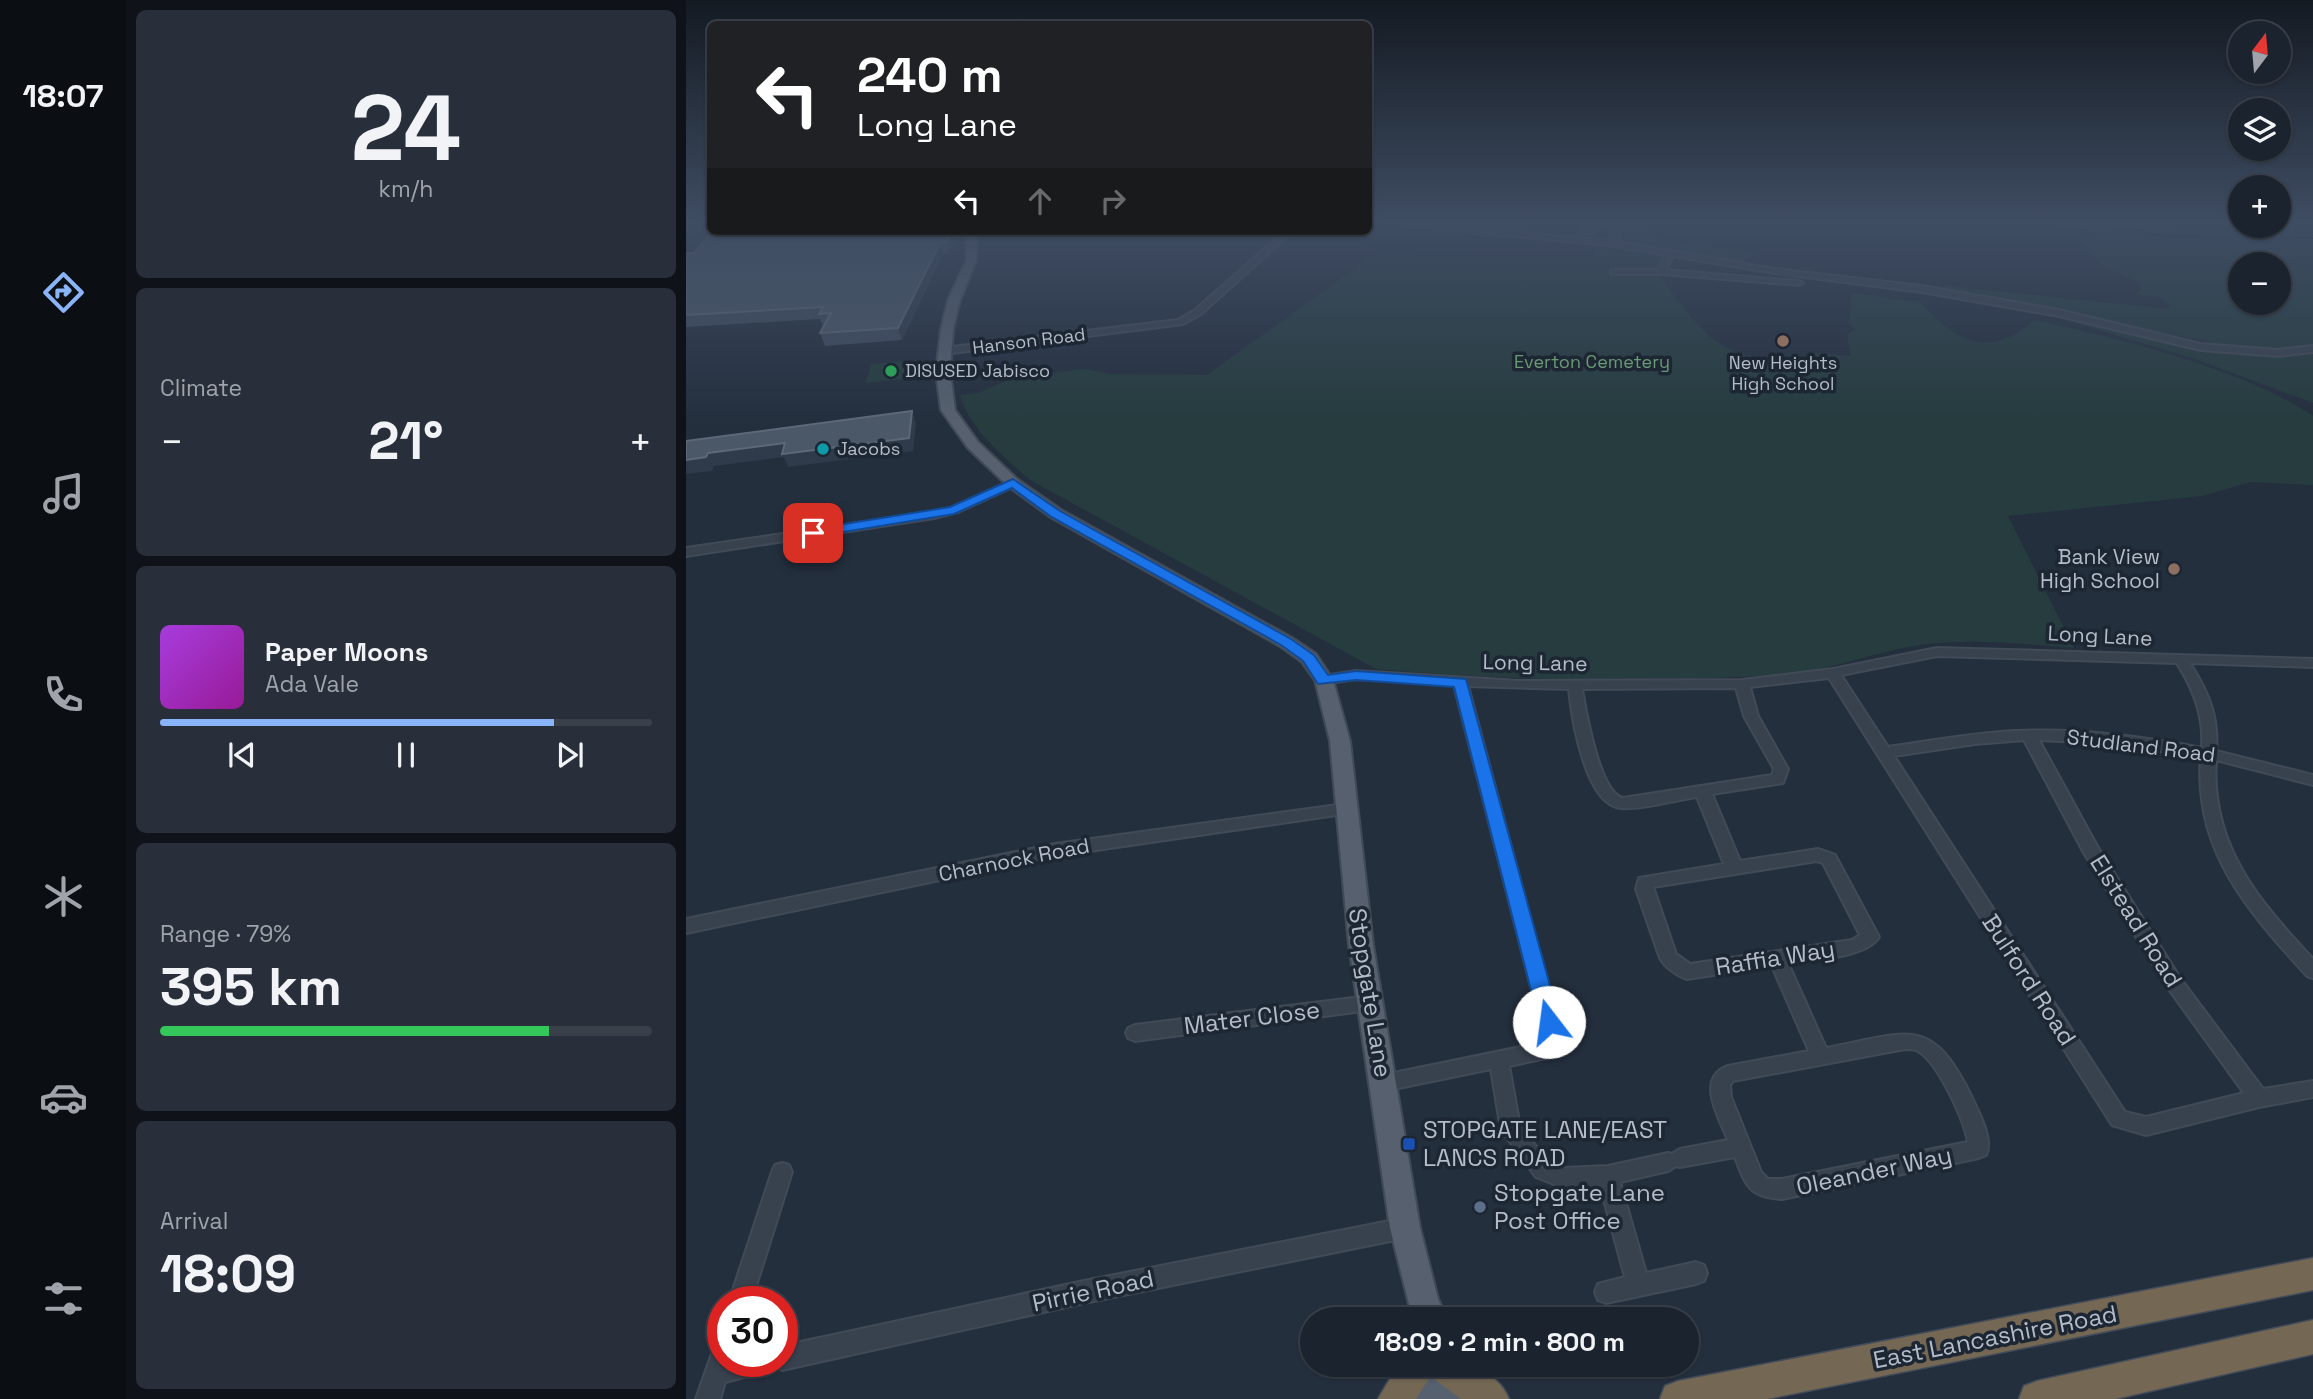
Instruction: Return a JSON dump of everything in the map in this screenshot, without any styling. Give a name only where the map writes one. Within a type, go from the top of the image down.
[{"type":"highway","name":"East Lancashire Road","points":[[1678,1399],[2313,1275]]},
{"type":"highway","points":[[2037,1399],[2313,1337]]},
{"type":"highway","points":[[1396,1399],[1429,1377]]},
{"type":"highway","points":[[1446,1377],[1491,1399]]},
{"type":"main road","points":[[959,289],[944,351],[948,410],[973,445],[1013,482],[1055,513],[1286,642],[1309,658],[1324,680]]},
{"type":"main road","name":"Stopgate Lane","points":[[1324,680],[1340,741],[1345,809],[1370,1003],[1405,1228],[1423,1307]]},
{"type":"main road","points":[[1423,1399],[1434,1377]]},
{"type":"street","name":"Hanson Road","points":[[944,351],[1180,322],[1198,312],[1224,289]]},
{"type":"street","points":[[1852,289],[2060,322]]},
{"type":"street","points":[[1911,289],[1992,300],[2201,347],[2266,353],[2313,349]]},
{"type":"street","points":[[686,552],[930,516],[954,510],[1013,482]]},
{"type":"street","name":"Long Lane","points":[[1324,680],[1356,675],[1461,683],[1742,684],[1833,673],[1937,652],[1991,651],[2182,661],[2313,663]]},
{"type":"street","points":[[2182,661],[2204,703],[2210,727],[2208,799],[2212,823],[2223,851],[2260,913],[2313,971]]},
{"type":"street","name":"Bulford Road","points":[[1833,673],[2119,1119],[2146,1126],[2259,1098],[2313,1089]]},
{"type":"street","points":[[1384,1083],[1556,1048],[1461,683]]},
{"type":"street","points":[[1575,685],[1579,720],[1595,767],[1612,800],[1623,803],[1778,779],[1782,775],[1751,716],[1742,684]]},
{"type":"street","name":"Studland Road","points":[[1883,753],[2029,735],[2093,736],[2209,752],[2313,780]]},
{"type":"street","name":"Elstead Road","points":[[2029,735],[2090,849],[2174,983],[2259,1098]]},
{"type":"street","points":[[1703,792],[1734,867]]},
{"type":"street","name":"Charnock Road","points":[[686,926],[1055,850],[1345,809]]},
{"type":"street","name":"Raffia Way","points":[[1824,855],[1868,929],[1870,937],[1856,946],[1687,972],[1669,958],[1644,888],[1645,882],[1734,867],[1824,855]]},
{"type":"street","points":[[1777,958],[1820,1055]]},
{"type":"street","name":"Mater Close","points":[[1135,1033],[1370,1003]]},
{"type":"street","name":"Oleander Way","points":[[1905,1041],[1921,1043],[1941,1060],[1979,1135],[1979,1149],[1782,1189],[1764,1188],[1753,1178],[1740,1147],[1721,1097],[1720,1083],[1728,1074],[1820,1055],[1905,1041]]},
{"type":"street","points":[[1499,1060],[1511,1130],[1543,1170],[1564,1178],[1608,1175],[1740,1147]]},
{"type":"street","points":[[745,1286],[782,1172]]},
{"type":"street","points":[[1608,1175],[1638,1283]]},
{"type":"street","name":"Pirrie Road","points":[[798,1355],[1084,1292],[1405,1228]]},
{"type":"street","points":[[1606,1292],[1638,1283],[1696,1273]]},
{"type":"street","points":[[708,1399],[715,1377]]},
{"type":"green space","name":"Everton Cemetery","points":[[1326,289],[1670,289],[1693,320],[1729,349],[1758,357],[1786,358],[1786,355],[1813,356],[1814,353],[1851,356],[1847,334],[1855,330],[1849,324],[1852,293],[1920,302],[1946,327],[1973,341],[1987,343],[2002,340],[2018,333],[2034,320],[2178,357],[2251,383],[2313,416],[2313,485],[2251,482],[2202,496],[2008,516],[2074,648],[1997,642],[1939,643],[1902,648],[1798,673],[1730,678],[1578,680],[1376,669],[1030,480],[980,431],[971,420],[960,395],[978,393],[1013,378],[1084,369],[1111,374],[1207,375]]},
{"type":"green space","points":[[1944,289],[1978,289],[2169,309],[2170,306],[2159,297],[2135,294],[2142,289],[2228,289],[2228,315],[2291,315],[2291,289],[2313,289],[2313,344],[2293,348],[2239,348]]},
{"type":"green space","points":[[2069,318],[2190,344],[2251,352],[2313,354],[2313,403],[2198,360],[2066,320]]},
{"type":"green space","name":"DISUSED Jabisco","points":[[914,360],[911,378],[866,383],[871,364]]},
{"type":"building","points":[[686,289],[917,289],[898,328],[820,333],[831,313],[819,314],[823,307],[686,315]]},
{"type":"building","points":[[912,411],[909,438],[782,454],[785,443],[708,453],[706,457],[686,460],[686,441]]},
{"type":"place","name":"New Heights High School","points":[[1783,341]]},
{"type":"place","name":"DISUSED Jabisco","points":[[891,371]]},
{"type":"place","name":"Jacobs","points":[[823,449]]},
{"type":"place","name":"Bank View High School","points":[[2174,569]]},
{"type":"place","name":"STOPGATE LANE/EAST LANCS ROAD","points":[[1409,1144]]},
{"type":"place","name":"Stopgate Lane Post Office","points":[[1480,1207]]},
{"type":"route","points":[[813,533],[954,510],[1013,482],[1055,513],[1286,642],[1309,658],[1324,680],[1356,675],[1461,683],[1549,1022]]}]
